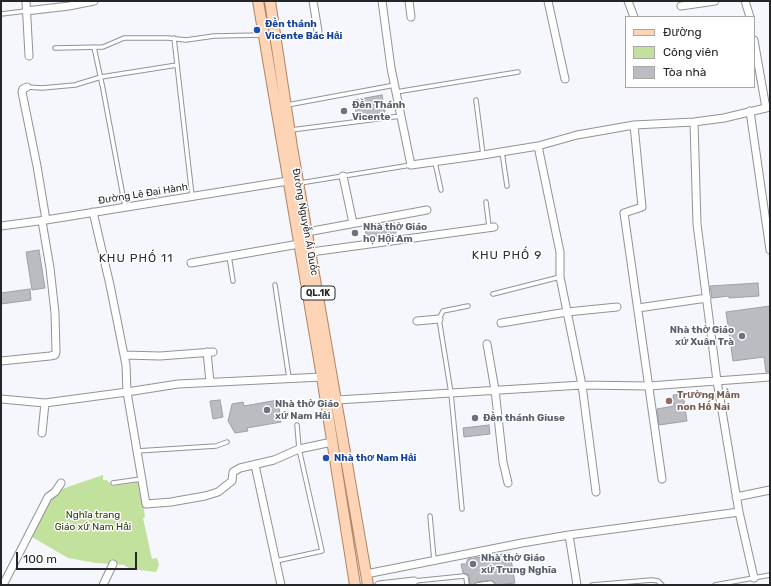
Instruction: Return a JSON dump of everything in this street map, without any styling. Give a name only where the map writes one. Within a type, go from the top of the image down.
[{"type":"main road","name":"Đường Nguyễn Ái Quốc","points":[[258,1],[355,581]]},
{"type":"main road","name":"Đường Nguyễn Ái Quốc","points":[[270,1],[298,183],[368,585]]},
{"type":"main road","points":[[355,581],[366,574]]},
{"type":"street","points":[[26,1],[28,56]]},
{"type":"street","points":[[26,11],[72,3],[94,1]]},
{"type":"street","points":[[313,1],[318,31]]},
{"type":"street","points":[[382,1],[395,89],[411,165],[538,146],[577,135],[634,125],[694,122],[724,118],[768,108],[755,45]]},
{"type":"street","points":[[409,1],[411,17]]},
{"type":"street","points":[[548,1],[565,79]]},
{"type":"street","points":[[628,1],[634,16]]},
{"type":"street","points":[[681,6],[715,1]]},
{"type":"street","points":[[745,1],[750,16]]},
{"type":"street","points":[[1,361],[50,356],[55,355],[56,352],[50,268],[37,166],[22,92],[27,86]]},
{"type":"street","points":[[750,111],[770,250]]},
{"type":"street","points":[[694,122],[697,224],[718,381],[738,512],[754,578]]},
{"type":"street","points":[[634,125],[642,207],[624,213],[650,386],[662,479]]},
{"type":"street","points":[[538,146],[560,252],[560,277],[582,385],[596,492]]},
{"type":"street","points":[[343,176],[353,223]]},
{"type":"street","name":"Đường Lê Đại Hành","points":[[1,226],[288,181]]},
{"type":"street","points":[[307,232],[427,210]]},
{"type":"street","points":[[93,212],[110,285],[126,365],[127,392],[146,504],[171,502],[205,496],[218,492],[232,481],[233,472],[240,468],[274,460],[299,449],[332,442]]},
{"type":"street","points":[[311,252],[492,227]]},
{"type":"street","points":[[191,263],[299,244]]},
{"type":"street","points":[[638,308],[707,298]]},
{"type":"street","points":[[501,323],[567,312],[617,307]]},
{"type":"street","points":[[417,321],[439,319]]},
{"type":"street","points":[[487,344],[495,390],[503,462],[508,483]]},
{"type":"street","points":[[124,355],[160,356],[210,352],[210,382]]},
{"type":"street","points":[[1,399],[45,403],[178,384],[322,377]]},
{"type":"street","points":[[337,400],[582,385],[650,386],[770,377]]},
{"type":"street","points":[[42,433],[45,403]]},
{"type":"street","points":[[256,465],[281,585]]},
{"type":"street","points":[[3,585],[48,497],[55,492],[61,483]]},
{"type":"street","points":[[736,497],[770,490]]},
{"type":"street","points":[[366,574],[569,535],[738,512]]},
{"type":"street","points":[[569,535],[577,585]]},
{"type":"street","points":[[102,585],[113,564]]},
{"type":"street","points":[[379,585],[414,581]]},
{"type":"lane","points":[[1,14],[26,11]]},
{"type":"lane","points":[[55,48],[103,47],[124,38],[174,38],[186,40],[214,36],[263,35]]},
{"type":"lane","points":[[174,38],[192,196]]},
{"type":"lane","points":[[94,47],[126,207]]},
{"type":"lane","points":[[27,86],[42,88],[75,85],[101,77],[177,65]]},
{"type":"lane","points":[[286,106],[518,72]]},
{"type":"lane","points":[[476,100],[483,155]]},
{"type":"lane","points":[[290,130],[401,116]]},
{"type":"lane","points":[[502,152],[507,186]]},
{"type":"lane","points":[[436,162],[441,190]]},
{"type":"lane","points":[[298,183],[411,165]]},
{"type":"lane","points":[[486,202],[492,227]]},
{"type":"lane","points":[[229,256],[233,281]]},
{"type":"lane","points":[[493,294],[560,277]]},
{"type":"lane","points":[[275,285],[289,378]]},
{"type":"lane","points":[[462,508],[451,392],[439,319],[443,311],[468,306]]},
{"type":"lane","points":[[276,561],[322,551],[299,449],[296,426]]},
{"type":"lane","points":[[137,450],[216,446],[227,442]]},
{"type":"lane","points":[[113,483],[142,479]]},
{"type":"lane","points":[[430,516],[434,560]]},
{"type":"lane","points":[[715,585],[770,575]]},
{"type":"lane","points":[[414,581],[464,576],[466,577],[467,585]]},
{"type":"lane","points":[[592,585],[652,580],[658,581],[662,585]]},
{"type":"lane","points":[[477,585],[491,583],[493,585]]},
{"type":"green space","name":"Nghĩa trang Giáo xứ Nam Hải","points":[[103,475],[103,480],[107,480],[112,486],[140,482],[145,517],[143,518],[152,559],[157,558],[159,565],[156,572],[131,569],[124,565],[96,563],[68,558],[32,537],[50,499],[59,490]]},
{"type":"building","points":[[382,95],[385,112],[359,116],[358,112],[356,112],[354,100]]},
{"type":"building","points":[[394,223],[396,233],[366,238],[365,228]]},
{"type":"building","points":[[39,250],[45,288],[32,290],[26,252]]},
{"type":"building","points":[[758,283],[759,296],[729,298],[729,296],[712,298],[710,286]]},
{"type":"building","points":[[30,289],[31,300],[1,304],[1,293]]},
{"type":"building","points":[[770,306],[770,372],[766,372],[764,357],[733,361],[726,312]]},
{"type":"building","points":[[683,394],[687,421],[659,425],[657,409],[674,406],[673,395]]},
{"type":"building","points":[[220,400],[223,417],[213,419],[210,401]]},
{"type":"building","points":[[278,400],[281,422],[247,428],[248,431],[235,433],[228,421],[232,404],[243,402],[244,406]]},
{"type":"building","points":[[489,425],[490,434],[464,437],[463,428]]},
{"type":"building","points":[[510,553],[515,583],[496,585],[491,580],[477,582],[474,585],[470,585],[469,575],[463,573],[461,564],[466,564],[468,559]]},
{"type":"place","name":"Đền thánh Vicente Bác Hải","points":[[257,30]]},
{"type":"place","name":"Đền Thánh Vicente","points":[[344,111]]},
{"type":"place","name":"Nhà thờ Giáo họ Hội Am","points":[[355,233]]},
{"type":"place","name":"Nhà thờ Giáo xứ Xuân Trà","points":[[742,336]]},
{"type":"place","name":"Trường Mầm non Hố Nai","points":[[669,401]]},
{"type":"place","name":"Nhà thờ Giáo xứ Nam Hải","points":[[267,410]]},
{"type":"place","name":"Đền thánh Giuse","points":[[475,418]]},
{"type":"place","name":"Nhà thơ Nam Hải","points":[[326,458]]},
{"type":"place","name":"Nhà thờ Giáo xứ Trung Nghĩa","points":[[473,564]]},
{"type":"district","name":"KHU PHỐ 9","points":[[507,256]]},
{"type":"district","name":"KHU PHỐ 11","points":[[136,259]]}]
